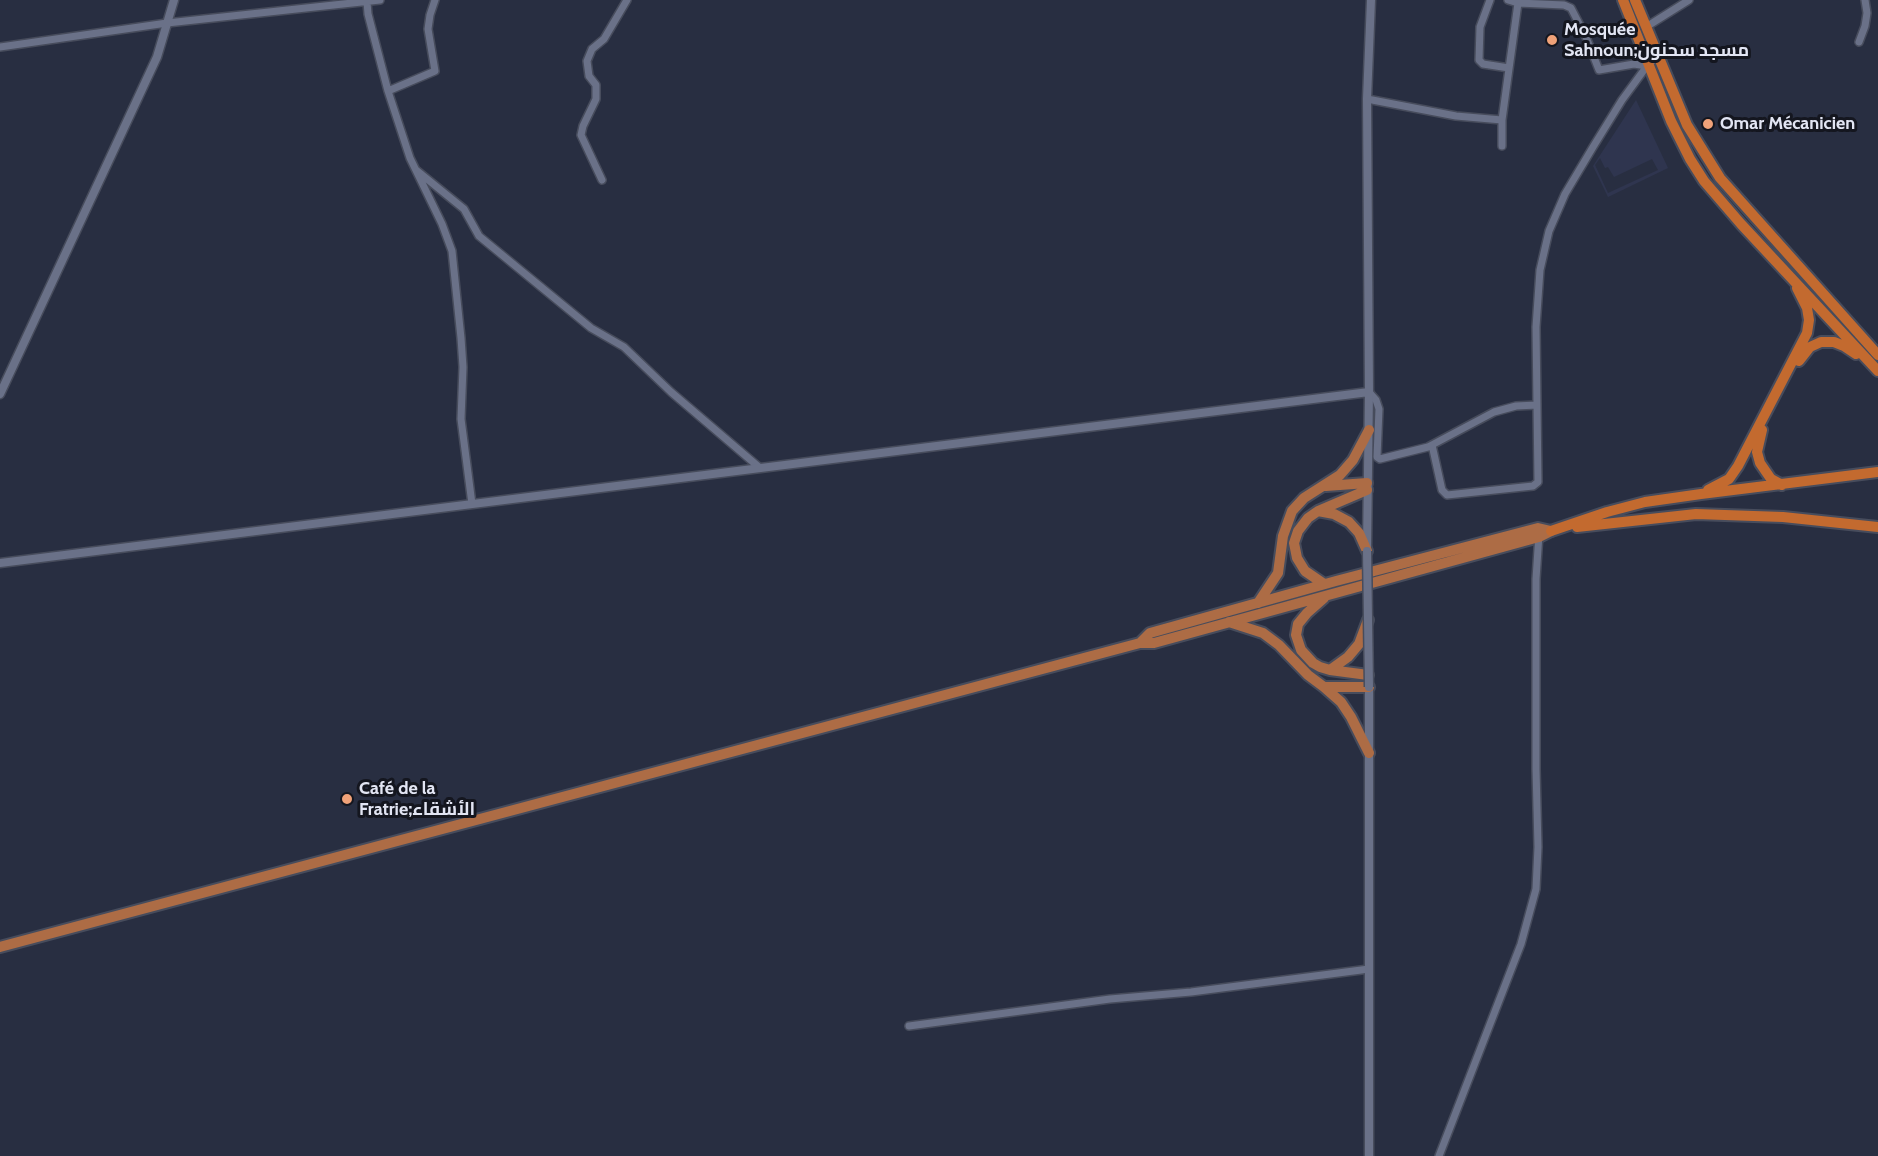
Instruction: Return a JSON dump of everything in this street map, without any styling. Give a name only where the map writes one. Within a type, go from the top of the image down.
[{"type":"highway","points":[[1623,0],[1651,62],[1720,178],[1876,364]]},
{"type":"highway","points":[[1635,0],[1646,27],[1651,62],[1671,121],[1704,181],[1741,224],[1876,364]]},
{"type":"highway","points":[[1701,494],[1722,484],[1737,466],[1807,333],[1809,320],[1807,308],[1788,273]]},
{"type":"highway","points":[[1782,485],[1771,479],[1760,463],[1757,452],[1758,443],[1803,353],[1821,342],[1834,342],[1876,364]]},
{"type":"highway","points":[[1555,530],[1645,502],[1878,472]]},
{"type":"highway","points":[[1555,530],[1696,514],[1783,517],[1878,527]]},
{"type":"main road","points":[[1258,603],[1278,573],[1283,536],[1292,511],[1304,498],[1340,475],[1353,460],[1369,430]]},
{"type":"main road","points":[[1323,486],[1367,487]]},
{"type":"main road","points":[[1325,590],[1305,571],[1297,558],[1294,543],[1298,531],[1308,518],[1318,511],[1367,487]]},
{"type":"main road","points":[[1318,511],[1334,514],[1349,522],[1359,533],[1367,551]]},
{"type":"main road","points":[[0,947],[1140,643],[1154,643],[1228,622],[1325,590],[1539,532],[1555,530]]},
{"type":"main road","points":[[1140,643],[1150,633],[1258,603],[1325,590]]},
{"type":"main road","points":[[1325,590],[1298,624],[1296,636],[1301,650],[1320,668],[1368,675]]},
{"type":"main road","points":[[1330,670],[1348,657],[1359,644],[1368,620]]},
{"type":"main road","points":[[1228,622],[1263,633],[1279,645],[1346,710],[1369,753]]},
{"type":"main road","points":[[1324,687],[1369,687]]},
{"type":"street","points":[[0,394],[157,57],[174,0]]},
{"type":"street","points":[[0,47],[167,23],[380,0]]},
{"type":"street","points":[[388,91],[435,71],[428,29],[435,0]]},
{"type":"street","points":[[602,180],[581,135],[596,99],[596,85],[589,76],[587,61],[592,49],[604,39],[627,0]]},
{"type":"street","points":[[1370,1156],[1367,99],[1371,0]]},
{"type":"street","points":[[1490,0],[1480,27],[1479,60],[1483,64],[1509,68]]},
{"type":"street","points":[[1508,0],[1518,3],[1564,5],[1571,8],[1599,70],[1651,62]]},
{"type":"street","points":[[1646,27],[1689,0]]},
{"type":"street","points":[[1859,42],[1867,13],[1865,0]]},
{"type":"street","points":[[367,2],[388,91],[414,168],[442,224],[452,251],[462,348],[461,419],[472,504]]},
{"type":"street","points":[[1502,146],[1502,120],[1518,3]]},
{"type":"street","points":[[1432,445],[1444,494],[1533,486],[1538,482],[1536,327],[1540,270],[1549,231],[1565,194],[1593,147],[1651,62]]},
{"type":"street","points":[[1367,99],[1456,116],[1502,120]]},
{"type":"street","points":[[414,168],[464,209],[479,236],[591,328],[624,347],[671,392],[759,468]]},
{"type":"street","points":[[1369,392],[1376,400],[1379,409],[1378,458],[1432,445],[1494,412],[1516,406],[1537,405]]},
{"type":"street","points":[[0,563],[1369,392]]},
{"type":"street","points":[[1439,1156],[1521,944],[1536,889],[1538,847],[1536,579],[1539,532]]},
{"type":"street","points":[[909,1026],[1110,999],[1369,969]]},
{"type":"shaded area","points":[[1636,100],[1668,168],[1608,197],[1593,166]],"holes":[[[1600,158],[1605,168],[1608,167],[1614,177],[1652,159],[1658,170],[1608,193],[1595,165]]]},
{"type":"place","name":"Mosquée Sahnoun;مسجد سحنون","points":[[1552,40]]},
{"type":"place","name":"Omar Mécanicien","points":[[1708,124]]},
{"type":"place","name":"Café de la Fratrie;الأشقاء","points":[[347,799]]}]
